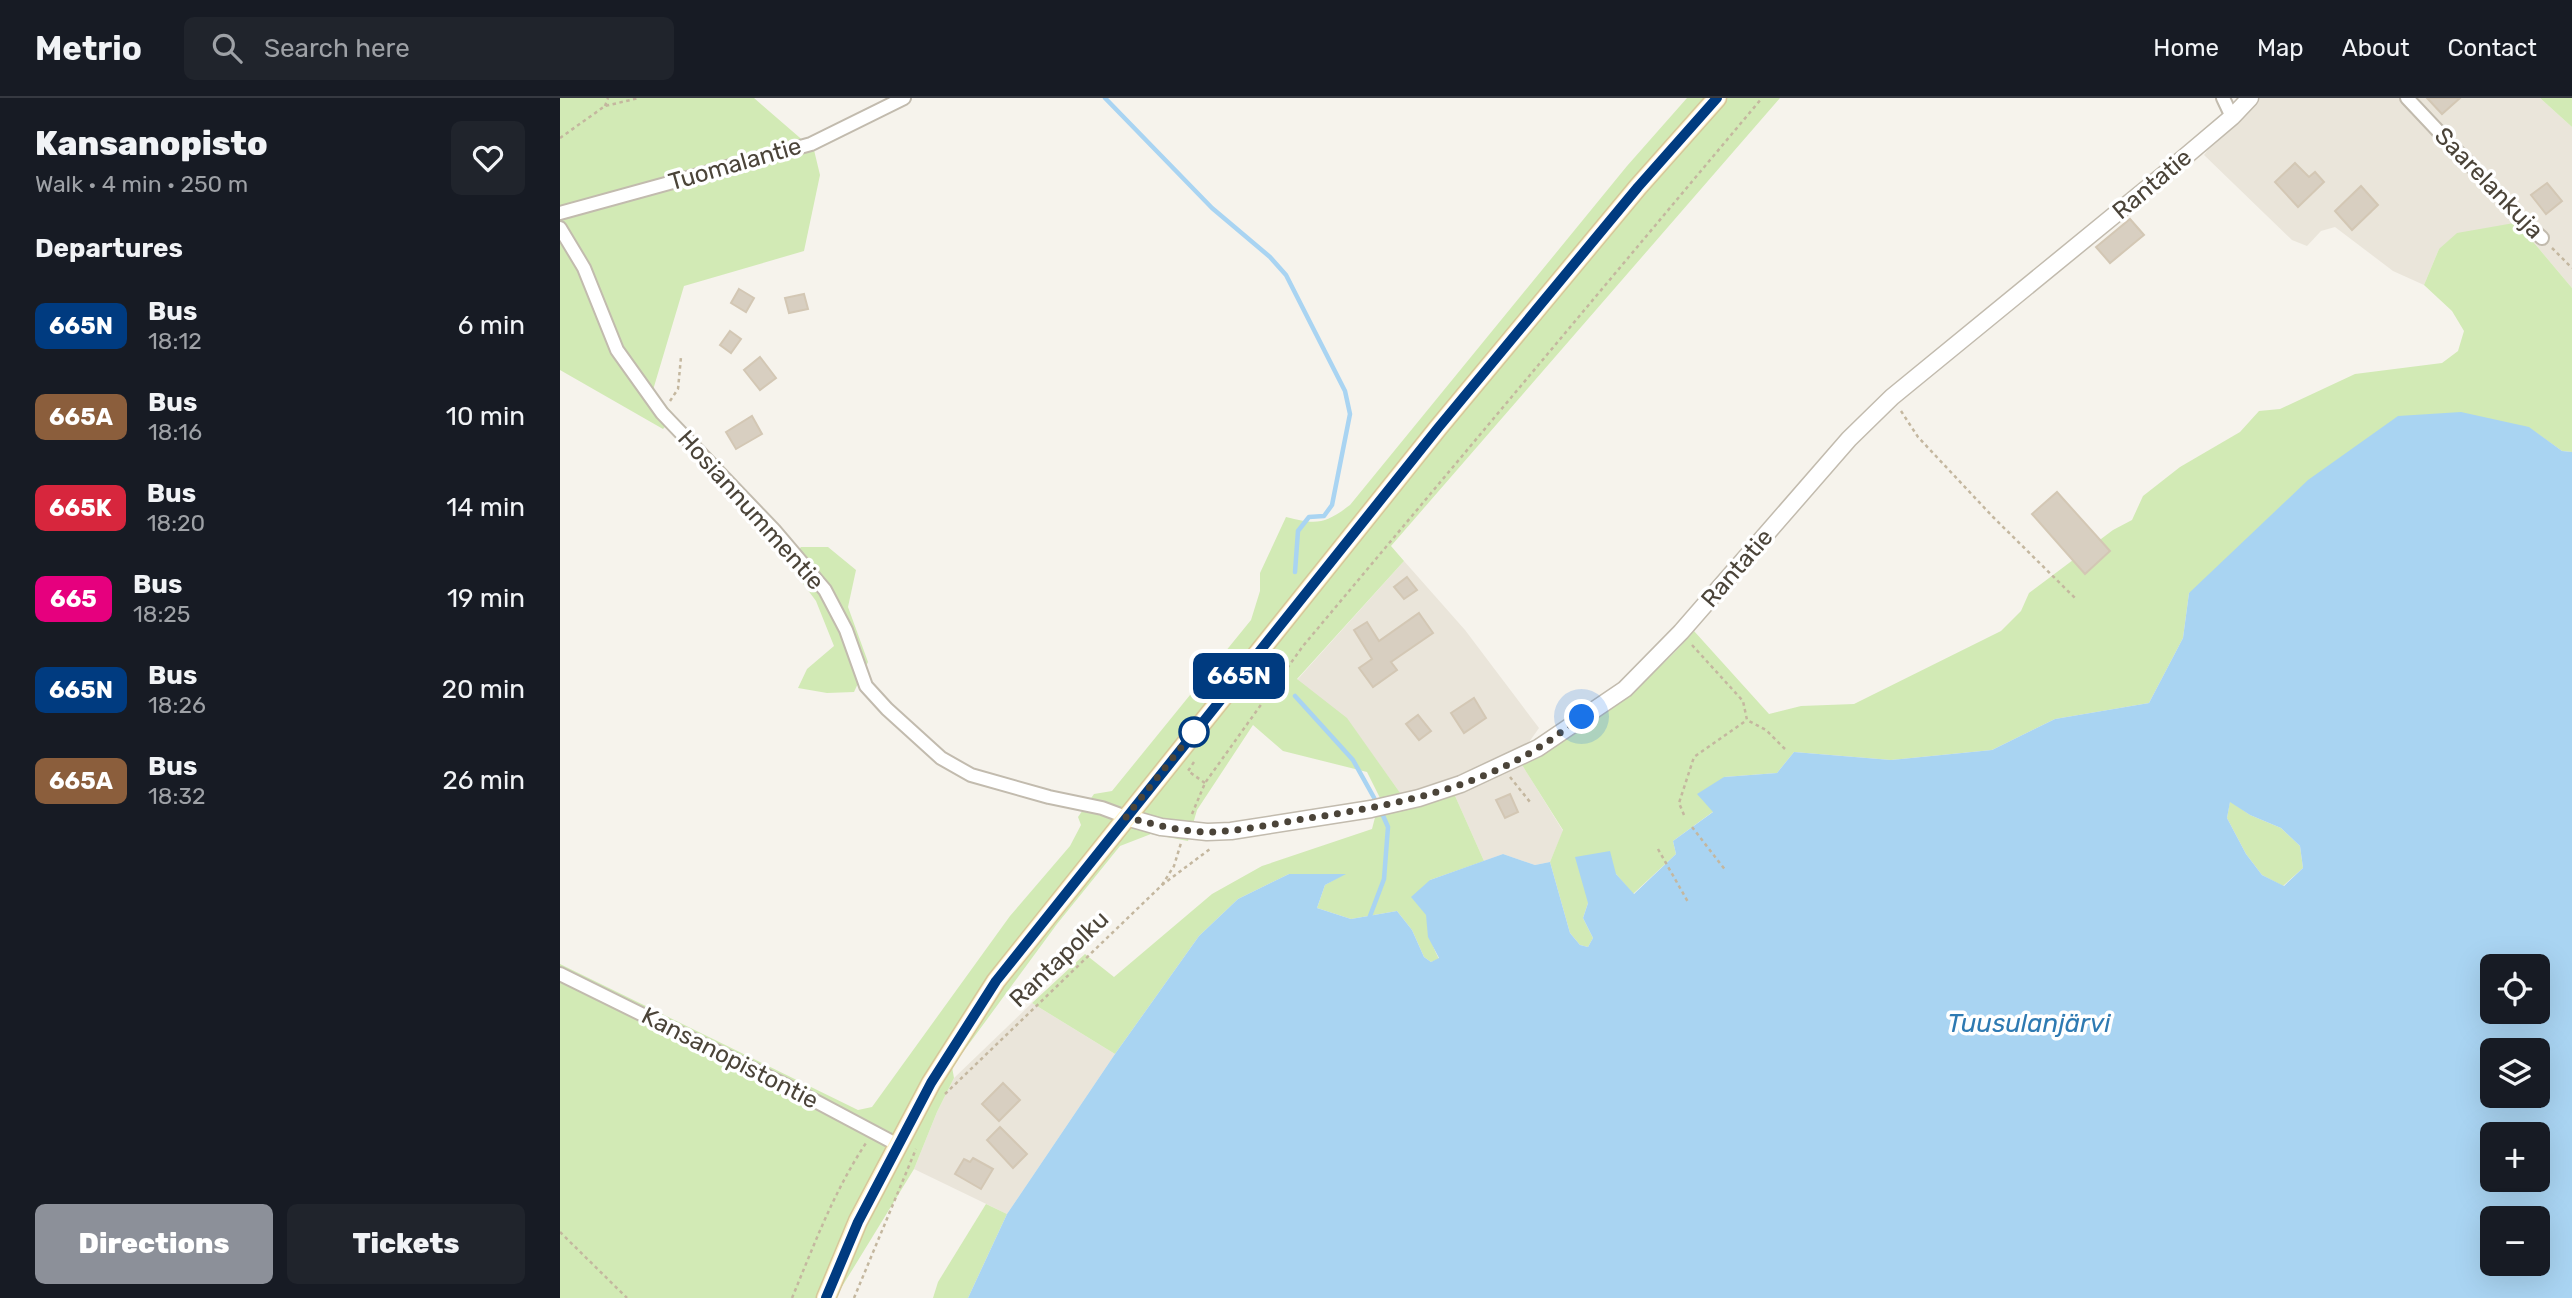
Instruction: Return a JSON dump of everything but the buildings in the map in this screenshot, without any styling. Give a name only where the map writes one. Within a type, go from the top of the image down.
[{"type":"main road","points":[[826,1298],[858,1222],[931,1083],[996,981],[1438,428],[1630,197],[1717,98]]},
{"type":"street","name":"Tuomalantie","points":[[560,214],[811,144],[904,98]]},
{"type":"street","points":[[2223,98],[2232,117]]},
{"type":"street","name":"Rantatie","points":[[1126,817],[1161,827],[1231,831],[1371,808],[1461,784],[1538,748],[1625,689],[1681,632],[1849,439],[1892,397],[2232,117],[2250,98]]},
{"type":"street","name":"Saarelankuja","points":[[2407,98],[2542,238]]},
{"type":"street","name":"Hosiannummentie","points":[[560,228],[584,268],[617,350],[662,413],[774,530],[825,590],[846,630],[866,686],[919,741],[941,758],[983,780],[1102,808],[1126,817]]},
{"type":"street","name":"Kansanopistontie","points":[[560,974],[788,1086],[898,1145]]},
{"type":"path","points":[[605,106],[608,98]]},
{"type":"path","points":[[560,138],[605,106],[639,98]]},
{"type":"path","name":"Rantapolku","points":[[1162,885],[1174,866],[1185,830],[1205,783],[1303,646],[1762,98]]},
{"type":"path","name":"Saarelankuja","points":[[2542,238],[2572,268]]},
{"type":"path","points":[[662,413],[678,389],[681,357]]},
{"type":"path","points":[[1892,397],[1918,437],[1993,517],[2076,598]]},
{"type":"path","points":[[1681,632],[1743,701],[1747,720]]},
{"type":"path","points":[[1747,720],[1766,730],[1785,748]]},
{"type":"path","points":[[1684,815],[1679,803],[1694,757],[1747,720]]},
{"type":"path","points":[[1195,762],[1188,771],[1205,783]]},
{"type":"path","points":[[1502,767],[1530,802]]},
{"type":"path","points":[[1692,827],[1726,871]]},
{"type":"path","name":"Rantapolku","points":[[942,1098],[1162,885],[1231,831]]},
{"type":"path","points":[[1658,849],[1688,902]]},
{"type":"path","points":[[792,1298],[844,1179],[874,1132]]},
{"type":"path","points":[[854,1298],[921,1140]]},
{"type":"path","points":[[560,1232],[627,1298]]},
{"type":"shaded area","points":[[2250,98],[2540,98],[2572,127],[2572,288],[2514,223],[2439,249],[2424,285],[2393,271],[2335,227],[2321,231],[2307,246],[2292,240],[2204,155]]},
{"type":"shaded area","points":[[1404,561],[1465,630],[1539,728],[1527,745],[1514,752],[1563,831],[1550,862],[1535,865],[1503,854],[1484,861],[1448,780],[1403,797],[1347,719],[1297,680]]},
{"type":"shaded area","points":[[1032,1003],[1115,1054],[1007,1214],[914,1169],[954,1078]]},
{"type":"green space","points":[[560,98],[754,98],[814,150],[820,175],[804,251],[684,286],[653,390],[675,416],[663,429],[560,370]]},
{"type":"green space","points":[[1687,98],[1780,98],[1391,546],[1404,561],[1297,679],[1347,718],[1403,797],[1448,780],[1484,861],[1430,880],[1427,902],[1428,929],[1439,959],[1431,962],[1424,957],[1412,930],[1397,911],[1351,919],[1317,908],[1325,885],[1344,874],[1289,874],[1238,899],[1199,936],[1115,1054],[1032,1003],[1085,954],[1114,977],[1212,894],[1262,866],[1372,829],[1380,798],[1367,772],[1283,751],[1253,725],[1197,810],[1188,841],[1151,834],[1120,846],[1057,924],[952,1067],[954,1078],[914,1169],[835,1298],[560,1298],[560,964],[858,1110],[872,1107],[1010,916],[1070,846],[1081,825],[1078,817],[1094,794],[1112,791],[1251,620],[1260,591],[1260,573],[1286,517],[1320,521],[1334,516],[1350,505],[1627,166]]},
{"type":"green space","points":[[2540,98],[2572,98],[2572,127]]},
{"type":"green space","points":[[2514,223],[2572,288],[2572,452],[2562,451],[2528,427],[2189,593],[2183,638],[2149,703],[2055,719],[1992,750],[1891,760],[1794,752],[1777,773],[1724,777],[1714,811],[1673,841],[1676,854],[1633,894],[1616,874],[1588,903],[1583,918],[1593,938],[1588,947],[1580,945],[1570,933],[1550,862],[1563,830],[1522,765],[1635,688],[1694,631],[1769,714],[1801,706],[1854,704],[2001,631],[2021,611],[2029,593],[2113,530],[2132,520],[2143,496],[2180,467],[2240,432],[2259,411],[2280,409],[2355,374],[2442,363],[2458,351],[2464,331],[2452,311],[2424,285],[2439,249],[2457,233]]},
{"type":"green space","points":[[801,547],[828,547],[856,570],[848,607],[868,662],[854,692],[827,693],[798,688],[807,669],[834,646],[816,601],[787,562]]},
{"type":"green space","points":[[2230,801],[2250,815],[2281,828],[2300,846],[2303,868],[2283,886],[2262,875],[2246,854],[2227,818]]},
{"type":"green space","points":[[986,1204],[1007,1214],[968,1298],[933,1298],[938,1282]]},
{"type":"water","name":"Tuusulanjärvi","points":[[2461,412],[2529,427],[2562,451],[2572,452],[2572,1298],[968,1298],[1007,1214],[1115,1054],[1199,936],[1238,899],[1289,874],[1346,874],[1325,885],[1317,908],[1351,919],[1397,911],[1412,930],[1424,957],[1431,962],[1439,958],[1428,937],[1426,915],[1411,897],[1430,880],[1503,854],[1535,865],[1550,862],[1570,933],[1580,945],[1588,947],[1593,938],[1583,918],[1588,903],[1575,857],[1610,851],[1616,874],[1634,894],[1676,854],[1673,841],[1713,812],[1697,794],[1724,777],[1777,773],[1794,752],[1891,760],[1992,750],[2055,719],[2149,703],[2183,638],[2189,593],[2308,480],[2398,416]],"holes":[[[2230,802],[2250,815],[2281,828],[2300,846],[2303,868],[2284,886],[2262,875],[2246,854],[2227,818]]]},
{"type":"waterway","points":[[1105,98],[1212,208],[1270,257],[1286,275],[1345,391],[1350,414],[1332,505],[1324,516],[1309,517],[1298,531],[1295,572]]},
{"type":"waterway","points":[[1295,696],[1353,760],[1377,803]]},
{"type":"waterway","points":[[1370,916],[1384,879],[1388,827],[1381,811]]},
{"type":"bus line","name":"665N","points":[[826,1298],[858,1222],[931,1083],[996,981],[1438,428],[1638,187],[1717,98]]},
{"type":"route","points":[[1194,732],[1195,730],[1126,817],[1161,827],[1207,832],[1231,831],[1400,802],[1461,784],[1502,767],[1538,748],[1582,717]]}]
